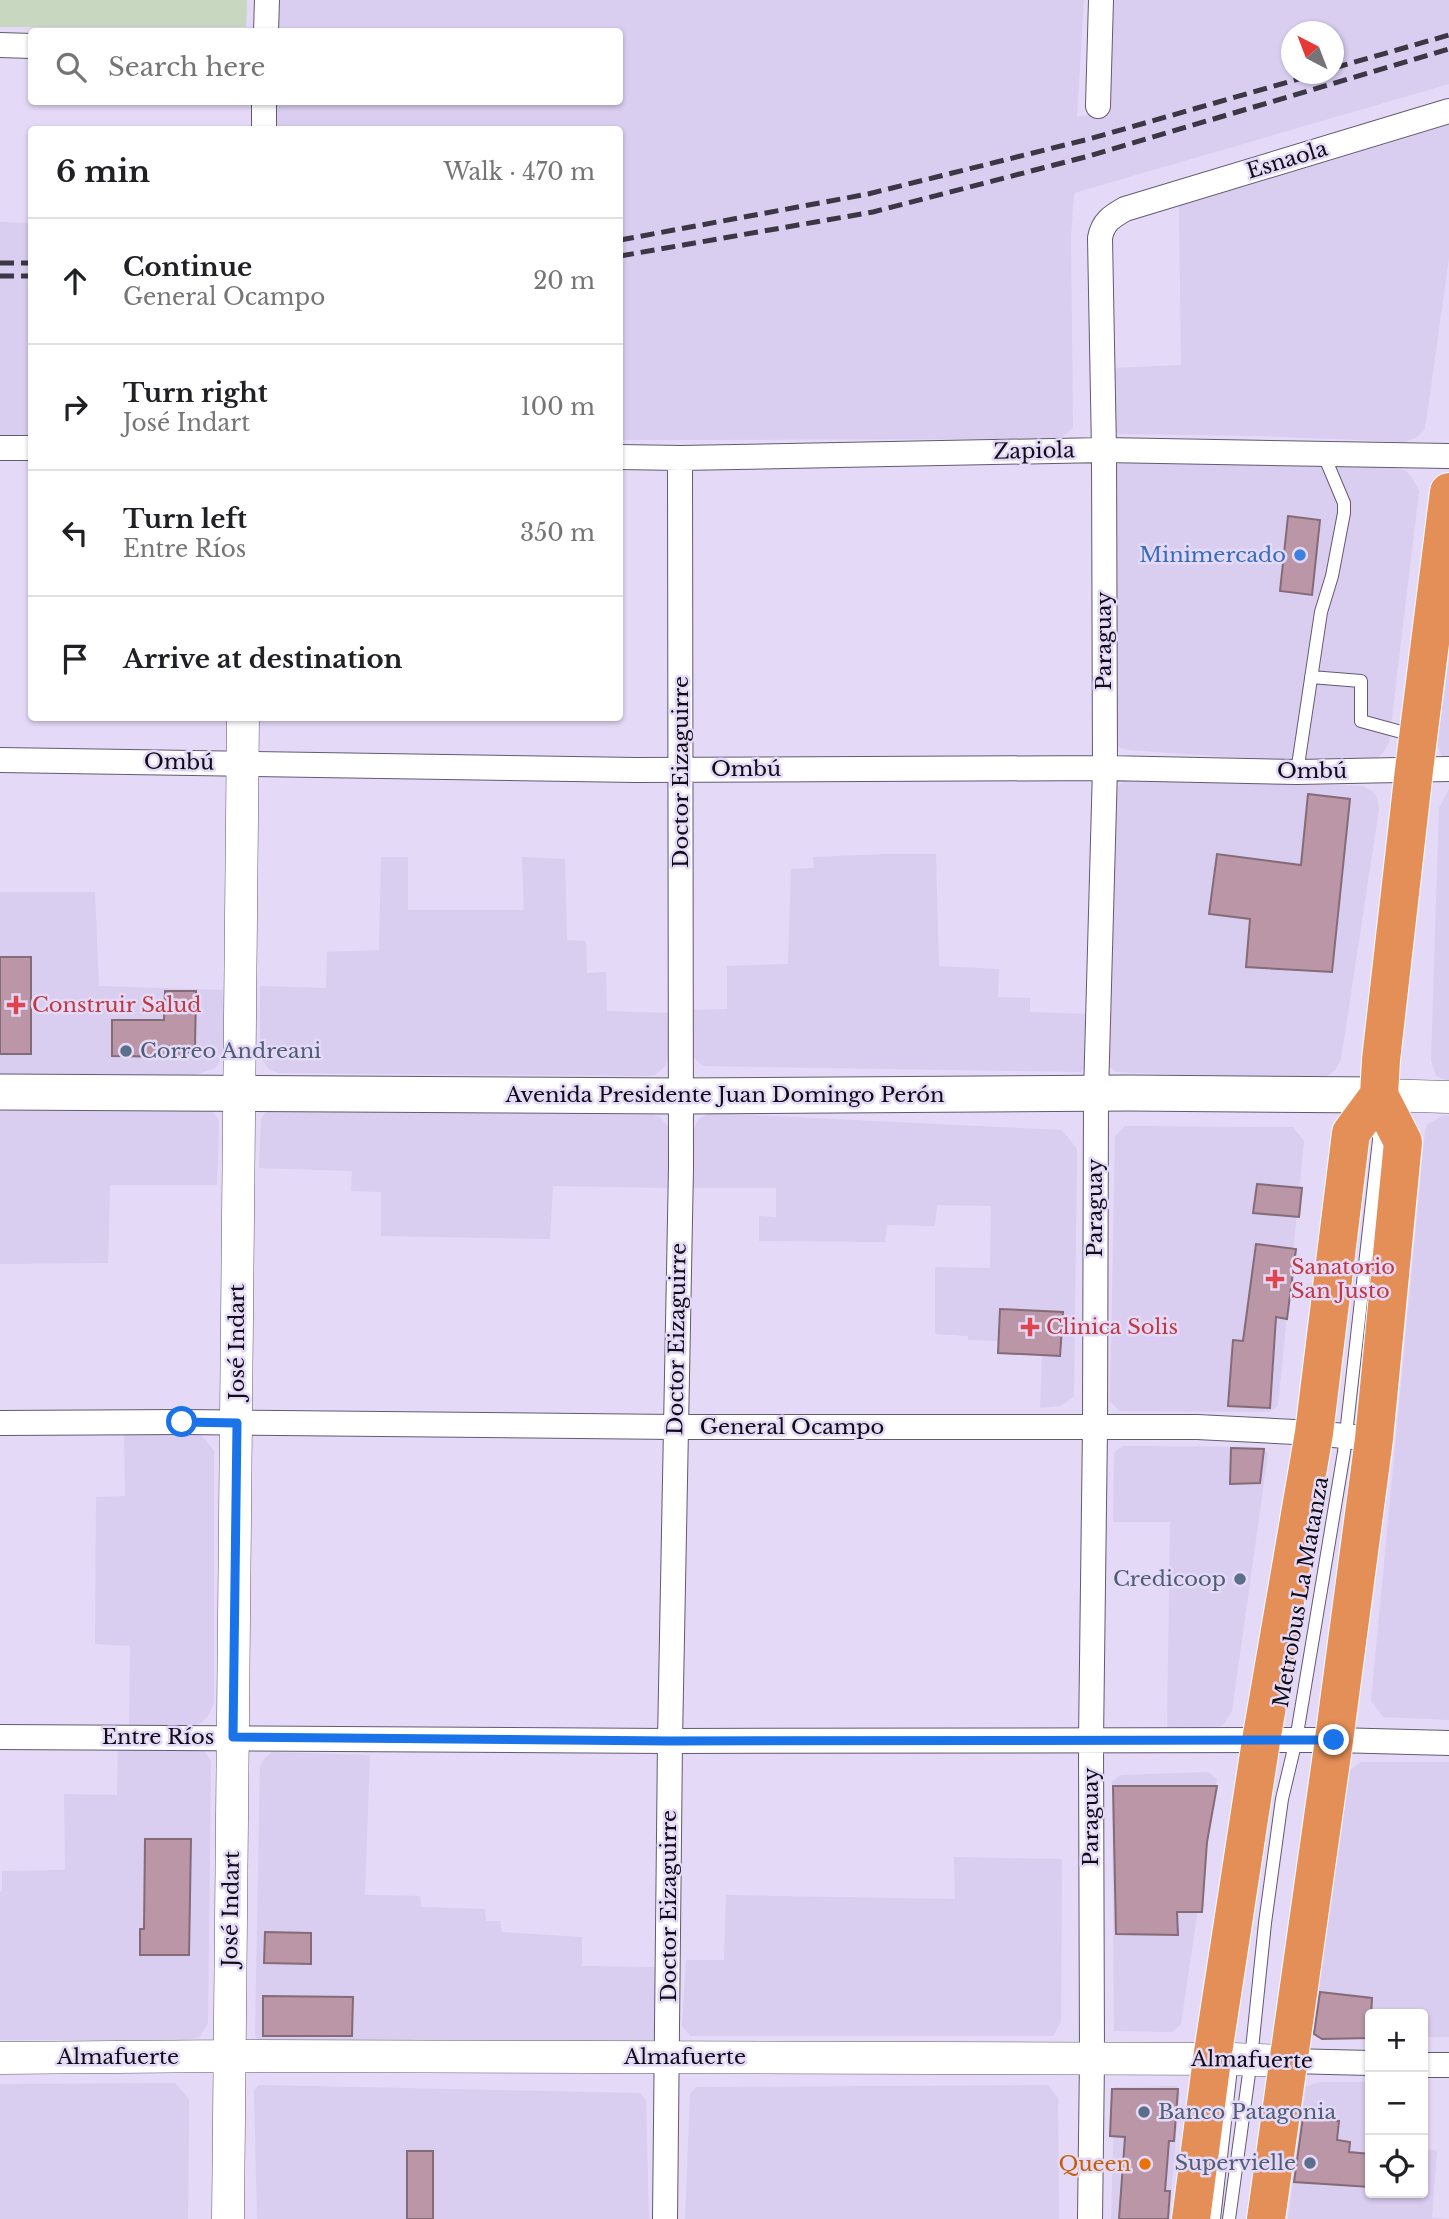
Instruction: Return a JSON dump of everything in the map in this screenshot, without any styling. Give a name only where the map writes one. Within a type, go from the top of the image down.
[{"type":"highway","points":[[1266,2219],[1334,1740],[1345,1436],[1351,1133],[1379,1094],[1427,758],[1449,492]]},
{"type":"highway","points":[[1191,2219],[1232,2056],[1279,1741],[1345,1436],[1403,1142],[1379,1094]]},
{"type":"main road","name":"Avenida Presidente Juan Domingo Perón","points":[[0,1092],[680,1096],[1379,1094]]},
{"type":"street","points":[[266,28],[267,0]]},
{"type":"street","points":[[1098,106],[1101,0]]},
{"type":"street","points":[[0,45],[28,46]]},
{"type":"street","points":[[264,105],[264,126]]},
{"type":"street","name":"Esnaola","points":[[1125,209],[1449,111]]},
{"type":"street","name":"Paraguay","points":[[1090,2219],[1096,1094],[1105,768],[1100,238],[1103,226],[1111,217],[1125,209]]},
{"type":"street","points":[[0,447],[28,448]]},
{"type":"street","name":"Zapiola","points":[[623,457],[1104,450],[1449,456]]},
{"type":"street","name":"Doctor Eizaguirre","points":[[665,2219],[670,1741],[681,1167],[680,458]]},
{"type":"street","name":"José Indart","points":[[228,2219],[243,721]]},
{"type":"street","name":"Ombú","points":[[0,760],[682,770],[1105,768],[1297,772],[1427,758]]},
{"type":"street","name":"Avenida Presidente Juan Domingo Perón","points":[[1379,1094],[1449,1097]]},
{"type":"street","name":"General Ocampo","points":[[0,1423],[1196,1427],[1345,1436]]},
{"type":"street","name":"Entre Ríos","points":[[0,1737],[670,1741],[1334,1740],[1449,1743]]},
{"type":"street","name":"Almafuerte","points":[[0,2058],[230,2056],[1092,2059],[1232,2056],[1365,2063]]},
{"type":"street","points":[[1428,2064],[1449,2065]]},
{"type":"lane","points":[[1297,772],[1321,612],[1332,576],[1344,513],[1344,503],[1323,453]]},
{"type":"lane","points":[[1311,677],[1361,681],[1361,722],[1427,758]]},
{"type":"lane","name":"Metrobus La Matanza","points":[[1306,1556],[1312,1517],[1345,1436]]},
{"type":"lane","points":[[1256,1891],[1273,1782]]},
{"type":"lane","points":[[1214,2219],[1232,2056]]},
{"type":"lane","points":[[1229,2219],[1232,2056]]},
{"type":"shaded area","points":[[278,0],[1084,0],[1077,117],[1110,110],[1110,0],[1449,0],[1449,84],[1074,193],[1071,237],[1073,428],[1059,439],[623,440],[623,126],[276,126],[276,105],[623,105],[623,28],[277,28]]},
{"type":"shaded area","points":[[1449,121],[1449,258],[1425,429],[1417,437],[1405,442],[1119,434],[1113,430],[1114,368],[1181,365],[1179,206]]},
{"type":"shaded area","points":[[0,222],[28,223],[28,439],[0,439]]},
{"type":"shaded area","points":[[1127,461],[1292,462],[1397,468],[1406,471],[1413,479],[1419,491],[1389,742],[1383,753],[1374,761],[1365,766],[1127,750],[1117,746],[1111,472],[1118,464]]},
{"type":"shaded area","points":[[1449,660],[1448,760],[1441,755],[1437,744]]},
{"type":"shaded area","points":[[1125,779],[1362,786],[1377,797],[1379,809],[1341,1059],[1329,1075],[1309,1080],[1116,1072],[1109,1066],[1117,787]]},
{"type":"shaded area","points":[[1449,789],[1449,1081],[1436,1076],[1431,1061],[1439,808]]},
{"type":"shaded area","points":[[936,854],[939,966],[999,969],[998,997],[1030,998],[1030,1012],[1089,1014],[1090,1062],[1081,1072],[704,1066],[698,1062],[693,1056],[692,1010],[727,1009],[727,966],[788,964],[791,869],[814,868],[813,857]]},
{"type":"shaded area","points":[[381,857],[408,857],[408,910],[524,910],[522,857],[565,859],[567,940],[586,941],[587,973],[606,972],[607,1011],[671,1013],[669,1057],[665,1066],[655,1075],[648,1076],[279,1073],[269,1069],[260,1050],[260,986],[326,988],[327,952],[379,950]]},
{"type":"shaded area","points":[[0,892],[95,892],[99,986],[223,990],[225,1045],[222,1058],[215,1068],[195,1075],[0,1074]]},
{"type":"shaded area","points":[[0,1108],[207,1109],[214,1113],[219,1121],[217,1185],[110,1185],[108,1263],[0,1264]]},
{"type":"shaded area","points":[[268,1111],[654,1115],[661,1118],[669,1128],[671,1188],[553,1186],[550,1239],[381,1236],[381,1192],[351,1191],[352,1171],[259,1168],[261,1120]]},
{"type":"shaded area","points":[[709,1113],[1062,1130],[1077,1149],[1074,1396],[1061,1406],[1040,1408],[1042,1355],[998,1353],[998,1341],[968,1340],[968,1336],[935,1334],[935,1267],[990,1268],[991,1206],[937,1205],[935,1226],[887,1225],[885,1242],[759,1241],[759,1216],[776,1217],[776,1188],[689,1188],[690,1135],[699,1119]]},
{"type":"shaded area","points":[[1442,1116],[1449,1116],[1449,1720],[1383,1717],[1371,1701],[1425,1131],[1428,1124]]},
{"type":"shaded area","points":[[1125,1126],[1293,1127],[1304,1141],[1278,1406],[1269,1412],[1120,1411],[1110,1402],[1115,1136]]},
{"type":"shaded area","points":[[124,1430],[195,1432],[203,1437],[214,1451],[214,1703],[208,1716],[201,1723],[192,1726],[129,1727],[130,1646],[95,1644],[96,1497],[125,1496]]},
{"type":"shaded area","points":[[1122,1446],[1263,1447],[1268,1454],[1232,1711],[1224,1724],[1216,1729],[1167,1729],[1170,1522],[1113,1522],[1114,1453]]},
{"type":"shaded area","points":[[118,1743],[202,1747],[211,1762],[208,2023],[200,2037],[186,2040],[0,2040],[2,1871],[65,1870],[64,1794],[117,1795]]},
{"type":"shaded area","points":[[272,1752],[370,1755],[365,1895],[420,1896],[421,1907],[485,1909],[486,1921],[500,1921],[502,1932],[582,1937],[582,1966],[664,1967],[662,2024],[653,2040],[636,2044],[259,2042],[255,2035],[260,1766]]},
{"type":"shaded area","points":[[1361,1762],[1449,1762],[1449,2037],[1428,2037],[1428,2009],[1365,2009],[1365,2038],[1322,2039],[1312,2030],[1338,1828],[1350,1770]]},
{"type":"shaded area","points":[[1208,1772],[1217,1779],[1181,2024],[1172,2032],[1114,2031],[1112,1782],[1121,1775]]},
{"type":"shaded area","points":[[954,1857],[1062,1859],[1061,2022],[1053,2036],[690,2036],[682,2026],[686,1960],[724,1960],[726,1895],[955,1899]]},
{"type":"shaded area","points":[[1319,2082],[1365,2082],[1365,2198],[1428,2198],[1428,2149],[1437,2151],[1432,2218],[1449,2219],[1288,2219],[1306,2087]]},
{"type":"shaded area","points":[[175,2083],[189,2099],[188,2219],[0,2219],[0,2084]]},
{"type":"shaded area","points":[[259,2085],[640,2093],[646,2101],[649,2219],[257,2219],[254,2091]]},
{"type":"shaded area","points":[[1048,2085],[1058,2098],[1059,2219],[685,2219],[690,2094],[697,2087]]},
{"type":"shaded area","points":[[1176,2086],[1180,2092],[1169,2219],[1111,2219],[1115,2087]]},
{"type":"green space","points":[[0,0],[247,0],[246,27],[0,27]]},
{"type":"building","name":"Minimercado","points":[[1288,516],[1320,520],[1312,595],[1280,591]]},
{"type":"building","points":[[1308,794],[1350,799],[1332,972],[1246,967],[1250,919],[1209,914],[1217,854],[1301,865]]},
{"type":"building","name":"Construir Salud","points":[[0,957],[31,957],[31,1054],[0,1054]]},
{"type":"building","points":[[165,991],[196,991],[195,1047],[182,1057],[112,1056],[112,1020],[164,1020]]},
{"type":"building","points":[[1257,1184],[1302,1188],[1299,1217],[1253,1213]]},
{"type":"building","points":[[1256,1244],[1296,1249],[1287,1319],[1276,1317],[1270,1408],[1228,1406],[1233,1340],[1243,1341]]},
{"type":"building","name":"Clinica Solis","points":[[1000,1309],[1063,1312],[1060,1356],[998,1353]]},
{"type":"building","points":[[1231,1448],[1264,1449],[1260,1483],[1230,1484]]},
{"type":"building","points":[[1113,1786],[1217,1786],[1207,1842],[1202,1912],[1177,1912],[1178,1935],[1116,1934]]},
{"type":"building","points":[[145,1839],[191,1839],[189,1955],[140,1955],[140,1929],[144,1929]]},
{"type":"building","points":[[265,1932],[311,1933],[311,1964],[264,1963]]},
{"type":"building","points":[[1320,1992],[1372,1998],[1371,2009],[1365,2009],[1365,2038],[1322,2039],[1314,2034]]},
{"type":"building","points":[[263,1996],[353,1997],[352,2036],[263,2036]]},
{"type":"building","points":[[1112,2089],[1178,2089],[1174,2141],[1169,2141],[1165,2191],[1170,2191],[1168,2219],[1119,2219],[1125,2137],[1110,2136]]},
{"type":"building","points":[[1303,2117],[1339,2121],[1337,2140],[1350,2142],[1349,2152],[1365,2154],[1365,2187],[1294,2182]]},
{"type":"building","points":[[407,2151],[433,2151],[433,2219],[407,2219]]},
{"type":"railway","points":[[1344,65],[1449,35]]},
{"type":"railway","points":[[623,255],[873,212],[1089,156],[1449,49]]},
{"type":"railway","points":[[623,239],[868,194],[1089,139],[1281,84]]},
{"type":"railway","points":[[0,263],[28,263]]},
{"type":"railway","points":[[0,276],[28,276]]},
{"type":"place","name":"Minimercado","points":[[1300,555]]},
{"type":"place","name":"Construir Salud","points":[[16,1005]]},
{"type":"place","name":"Correo Andreani","points":[[126,1051]]},
{"type":"place","name":"Sanatorio San Justo","points":[[1275,1279]]},
{"type":"place","name":"Clinica Solis","points":[[1030,1327]]},
{"type":"place","name":"Credicoop","points":[[1240,1579]]},
{"type":"place","name":"Banco Patagonia","points":[[1144,2112]]},
{"type":"place","name":"Supervielle","points":[[1310,2163]]},
{"type":"place","name":"Queen","points":[[1145,2164]]},
{"type":"route","points":[[182,1422],[237,1423],[233,1737],[670,1741],[1334,1740]]}]
